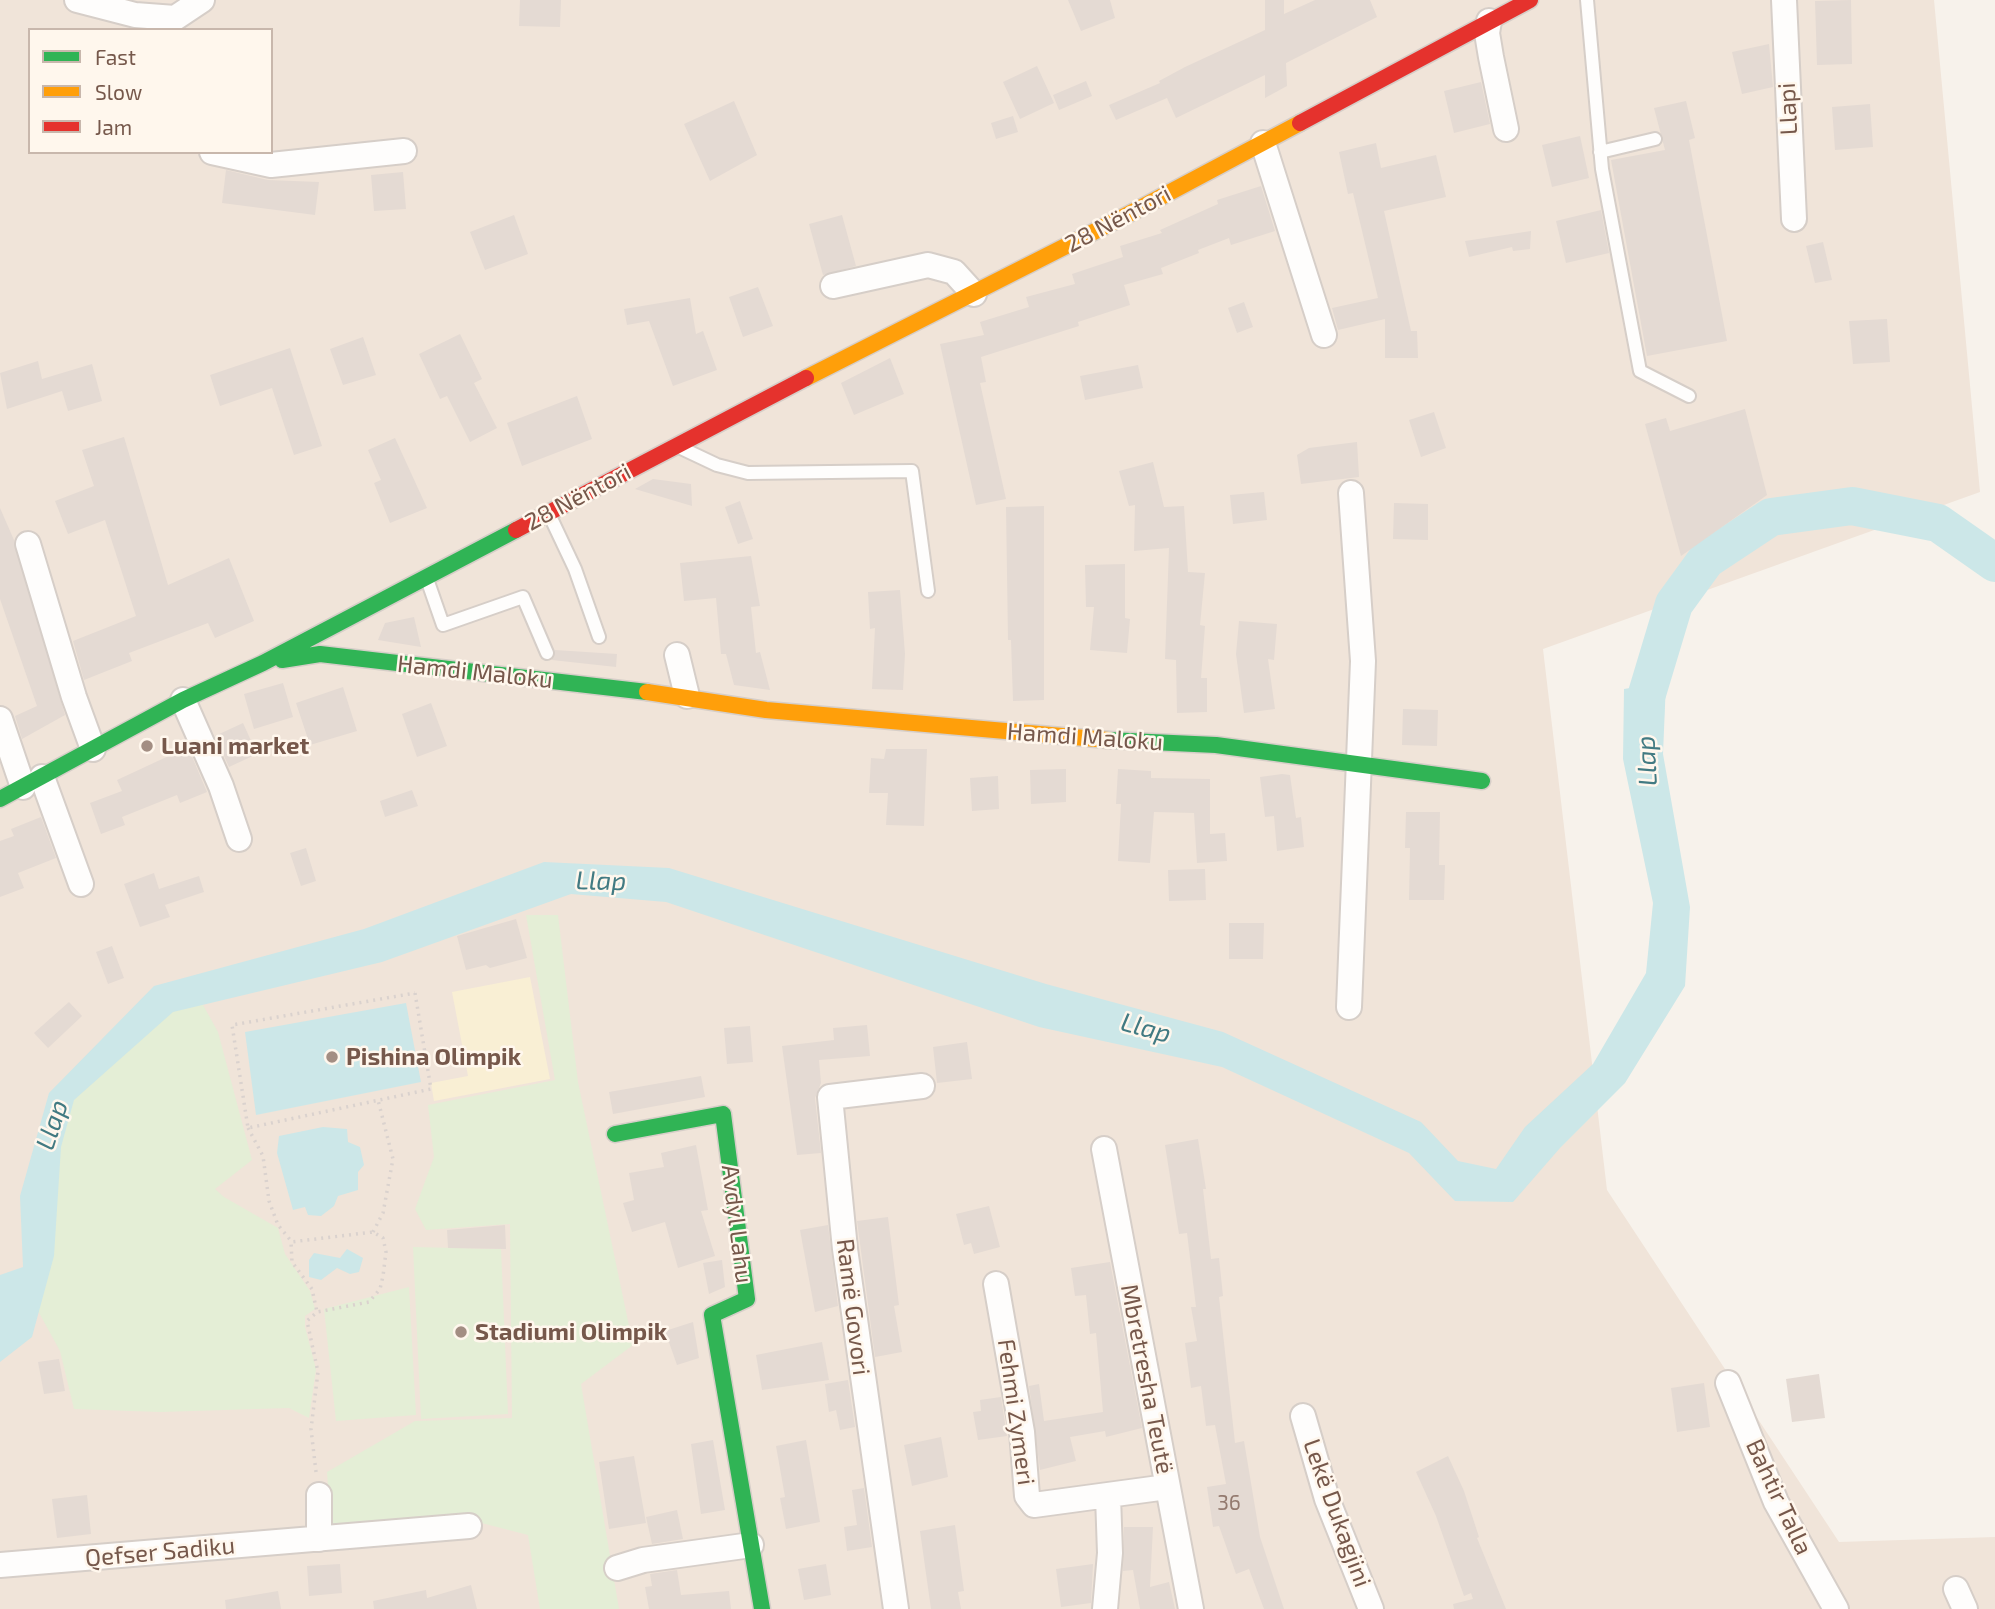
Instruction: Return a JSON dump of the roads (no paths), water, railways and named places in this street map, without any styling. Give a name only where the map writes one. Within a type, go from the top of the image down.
[{"type":"street","points":[[77,0],[133,22],[175,18],[202,0]]},
{"type":"street","name":"28 Nëntori","points":[[0,799],[183,700],[263,663],[549,514],[671,447],[974,294],[1530,0]]},
{"type":"street","name":"Llapi","points":[[1784,0],[1794,219]]},
{"type":"street","points":[[1489,21],[1487,33],[1506,129]]},
{"type":"street","points":[[1263,143],[1324,335]]},
{"type":"street","points":[[221,154],[271,165],[404,152]]},
{"type":"street","points":[[833,286],[928,265],[954,272],[974,294]]},
{"type":"street","points":[[1349,1007],[1363,661],[1351,493]]},
{"type":"street","points":[[28,544],[74,697],[93,748]]},
{"type":"street","name":"Hamdi Maloku","points":[[263,663],[320,654],[687,696],[766,710],[1055,737],[1216,745],[1482,781]]},
{"type":"street","points":[[677,655],[687,696]]},
{"type":"street","points":[[183,700],[221,786],[239,839]]},
{"type":"street","points":[[0,719],[81,884]]},
{"type":"street","name":"Ramë Govori","points":[[896,1609],[845,1249],[830,1097],[922,1086]]},
{"type":"street","name":"Avdyl Lahu","points":[[615,1134],[723,1114],[747,1299],[712,1315],[762,1609]]},
{"type":"street","name":"Mbretresha Teutë","points":[[1104,1149],[1191,1609]]},
{"type":"street","name":"Fehmi Zymeri","points":[[996,1284],[1022,1432],[1027,1496],[1034,1505],[1167,1488]]},
{"type":"street","name":"Bahtir Talla","points":[[1728,1383],[1776,1502],[1836,1609]]},
{"type":"street","name":"Lekë Dukagjini","points":[[1303,1416],[1327,1499],[1371,1609]]},
{"type":"street","points":[[319,1495],[320,1539]]},
{"type":"street","points":[[1105,1609],[1110,1553],[1108,1496]]},
{"type":"street","name":"Qefser Sadiku","points":[[0,1564],[469,1527]]},
{"type":"street","points":[[617,1568],[643,1560],[751,1545]]},
{"type":"lane","points":[[1587,0],[1600,152],[1640,371],[1689,396]]},
{"type":"lane","points":[[1600,152],[1655,139]]},
{"type":"lane","points":[[671,447],[682,448],[717,465],[748,473],[912,471],[928,591]]},
{"type":"lane","points":[[549,514],[575,569],[599,637]]},
{"type":"lane","points":[[427,578],[443,625],[523,597],[548,653]]},
{"type":"water","points":[[1666,682],[1663,754],[1690,907],[1685,986],[1625,1083],[1560,1148],[1513,1202],[1455,1201],[1409,1153],[1222,1067],[1039,1027],[666,902],[571,894],[382,962],[173,1012],[74,1100],[61,1147],[54,1256],[32,1337],[0,1362],[0,1275],[23,1267],[20,1196],[49,1093],[154,986],[364,929],[544,862],[669,868],[1046,984],[1223,1032],[1421,1122],[1458,1161],[1496,1169],[1525,1127],[1593,1064],[1646,973],[1653,903],[1623,759],[1624,689]]},
{"type":"water","name":"Pishina Olimpik","points":[[406,1003],[421,1082],[256,1115],[245,1032]]},
{"type":"water","points":[[323,1127],[347,1129],[348,1142],[360,1147],[364,1165],[358,1172],[358,1190],[338,1196],[334,1206],[321,1216],[308,1215],[305,1207],[293,1210],[277,1153],[279,1136]]},
{"type":"water","points":[[347,1249],[363,1258],[359,1272],[350,1274],[337,1268],[321,1280],[309,1277],[309,1260],[314,1253],[340,1258]]},
{"type":"waterway","name":"Llap","points":[[1644,737],[1646,697],[1674,604],[1706,560],[1771,517],[1852,506],[1938,523],[1995,563]]},
{"type":"place","name":"Luani market","points":[[147,746]]},
{"type":"place","name":"Pishina Olimpik","points":[[332,1057]]},
{"type":"place","name":"Stadiumi Olimpik","points":[[461,1332]]}]
